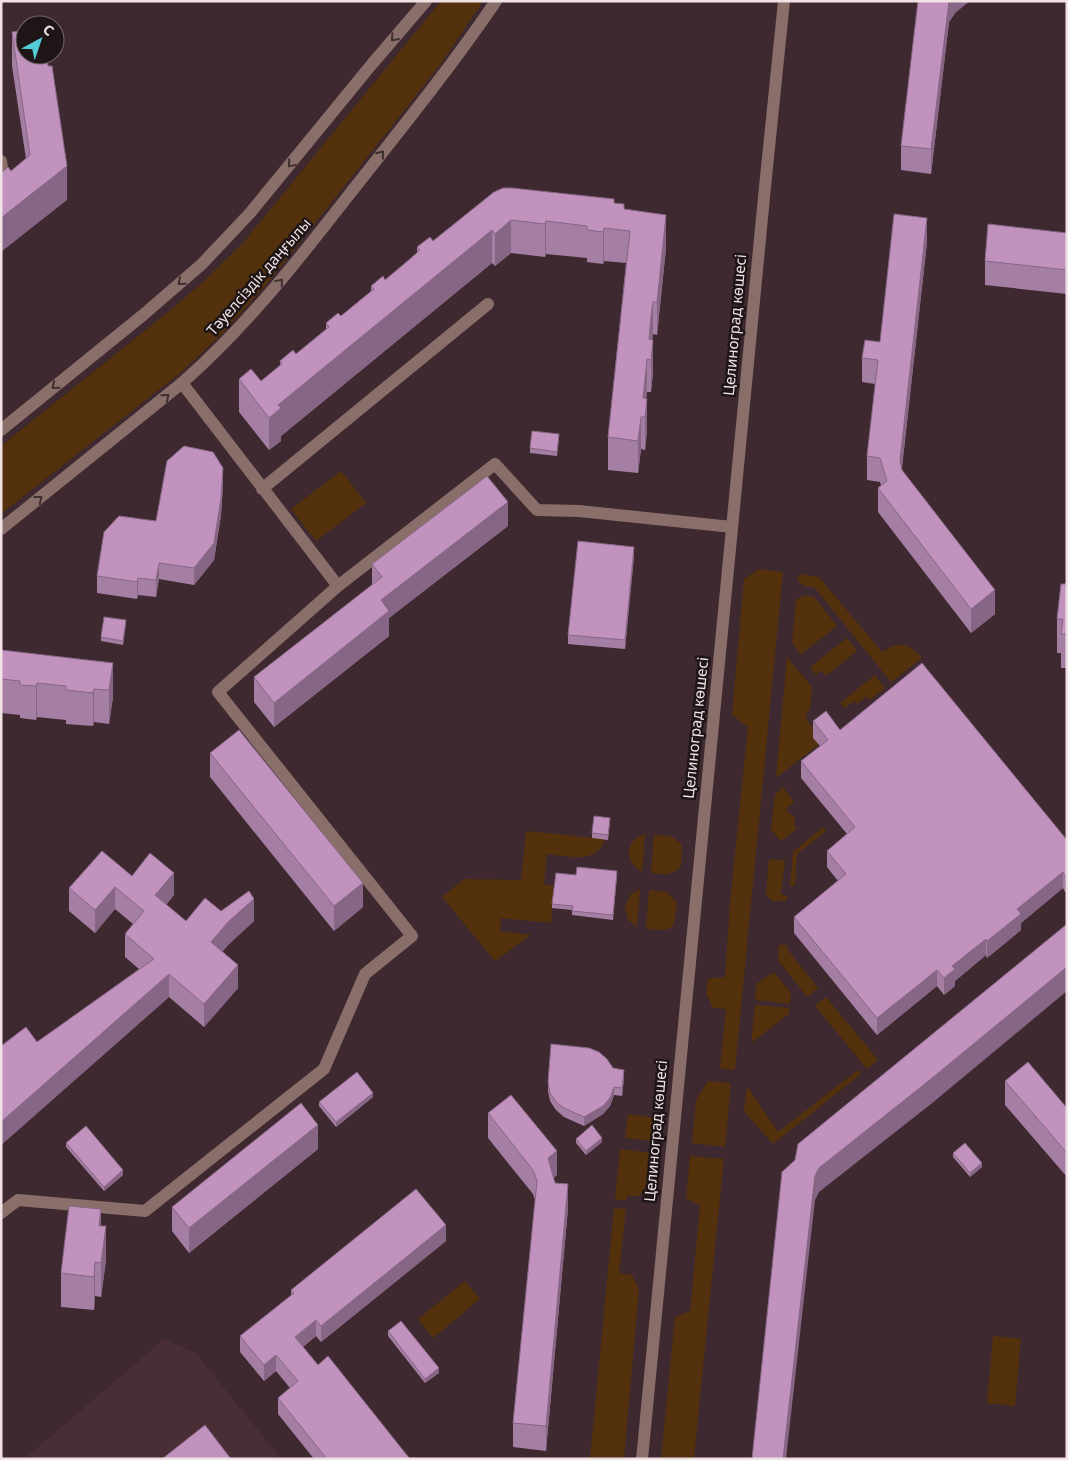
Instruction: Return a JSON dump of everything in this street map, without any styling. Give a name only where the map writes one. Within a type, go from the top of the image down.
[{"type":"street","points":[[1,430],[143,315],[202,264],[250,213],[426,1]]},
{"type":"street","name":"Тәуелсіздік даңғылы","points":[[1,529],[182,384],[209,360],[280,282],[424,100],[496,1]]},
{"type":"street","name":"Целиноград көшесі","points":[[642,1459],[764,187],[784,1]]},
{"type":"street","points":[[1,161],[4,181],[1,184]]},
{"type":"street","points":[[262,489],[488,304]]},
{"type":"street","points":[[182,384],[338,586]]},
{"type":"street","points":[[1,1213],[18,1200],[145,1211],[324,1069],[364,974],[412,936],[218,692],[338,586],[495,464],[536,510],[579,511],[732,528]]},
{"type":"shaded area","points":[[441,1],[483,1],[442,62],[266,285],[221,335],[179,374],[1,514],[1,446],[173,308],[243,243]]},
{"type":"shaded area","points":[[341,471],[366,503],[316,541],[291,509]]},
{"type":"shaded area","points":[[759,569],[783,572],[735,1070],[720,1068],[726,1009],[713,1008],[706,993],[708,979],[725,977],[730,902],[748,727],[732,715],[744,579]]},
{"type":"shaded area","points":[[799,574],[819,577],[882,652],[893,646],[903,645],[913,649],[922,658],[891,682],[815,588],[805,586],[798,581]]},
{"type":"shaded area","points":[[804,595],[814,597],[837,626],[801,654],[792,643],[796,600]]},
{"type":"shaded area","points":[[847,638],[857,651],[826,676],[821,670],[816,675],[810,667]]},
{"type":"shaded area","points":[[787,657],[812,687],[810,709],[806,715],[807,721],[812,726],[817,727],[818,745],[776,778]]},
{"type":"shaded area","points":[[875,675],[885,688],[870,700],[866,697],[857,704],[854,701],[845,708],[840,703]]},
{"type":"shaded area","points":[[783,787],[794,802],[786,809],[788,813],[795,816],[794,826],[798,828],[781,841],[771,830],[775,795]]},
{"type":"shaded area","points":[[823,827],[826,831],[797,854],[795,886],[790,886],[793,852]]},
{"type":"shaded area","points":[[526,831],[605,839],[595,853],[588,856],[572,857],[547,854],[544,884],[554,886],[551,923],[501,918],[500,931],[531,935],[495,961],[442,897],[464,879],[521,880]]},
{"type":"shaded area","points":[[645,834],[642,872],[632,862],[629,851],[633,841]]},
{"type":"shaded area","points":[[654,834],[673,837],[682,845],[681,866],[674,872],[667,874],[651,873]]},
{"type":"shaded area","points":[[769,859],[785,860],[781,894],[787,896],[787,901],[772,901],[766,894]]},
{"type":"shaded area","points":[[640,889],[637,927],[628,920],[625,906],[630,895]]},
{"type":"shaded area","points":[[649,890],[667,892],[677,902],[672,927],[663,930],[646,929]]},
{"type":"shaded area","points":[[779,945],[787,945],[787,949],[818,988],[807,997],[778,960]]},
{"type":"shaded area","points":[[774,972],[791,993],[790,1004],[755,1000],[757,983]]},
{"type":"shaded area","points":[[826,997],[878,1060],[867,1069],[815,1006]]},
{"type":"shaded area","points":[[755,1005],[789,1008],[789,1014],[751,1043]]},
{"type":"shaded area","points":[[858,1070],[861,1074],[773,1144],[744,1111],[747,1086],[778,1132]]},
{"type":"shaded area","points":[[708,1081],[731,1083],[725,1147],[692,1143],[696,1100]]},
{"type":"shaded area","points":[[628,1114],[655,1118],[652,1141],[625,1138]]},
{"type":"shaded area","points":[[620,1149],[652,1153],[649,1183],[639,1196],[627,1196],[626,1201],[615,1199]]},
{"type":"shaded area","points":[[690,1156],[724,1159],[694,1459],[661,1459],[675,1317],[690,1311],[700,1206],[686,1198]]},
{"type":"shaded area","points":[[614,1208],[626,1209],[619,1273],[632,1275],[639,1289],[624,1459],[590,1459]]},
{"type":"shaded area","points":[[465,1281],[480,1299],[433,1338],[418,1319]]},
{"type":"shaded area","points":[[993,1336],[1021,1339],[1015,1406],[987,1403]]},
{"type":"shaded area","points":[[164,1339],[196,1353],[281,1459],[24,1459]]},
{"type":"building","points":[[918,1],[949,1],[931,149],[901,146]]},
{"type":"building","points":[[12,32],[15,32],[15,52]]},
{"type":"building","points":[[17,65],[48,65],[52,66],[67,166],[1,218],[1,173],[8,167],[11,171],[30,155]]},
{"type":"building","points":[[503,188],[614,199],[614,203],[624,204],[624,209],[666,215],[657,302],[653,302],[651,315],[649,339],[653,340],[651,360],[647,359],[643,398],[647,399],[645,417],[641,417],[638,441],[608,437],[630,231],[604,228],[603,232],[587,230],[587,226],[546,221],[545,224],[511,220],[495,234],[492,230],[278,405],[281,408],[269,418],[239,379],[251,369],[261,381],[282,364],[280,361],[293,350],[296,354],[329,327],[326,323],[338,313],[341,316],[374,289],[371,286],[383,276],[385,280],[410,259],[420,250],[417,247],[430,237],[433,241],[494,192]]},
{"type":"building","points":[[894,214],[927,218],[900,460],[902,470],[995,590],[971,609],[878,488],[887,481],[880,458],[867,456],[878,360],[862,358],[865,340],[880,342]]},
{"type":"building","points":[[988,224],[1067,233],[1067,270],[985,261]]},
{"type":"building","points":[[532,431],[559,434],[557,452],[530,448]]},
{"type":"building","points":[[184,446],[213,452],[223,468],[221,498],[214,543],[194,568],[159,563],[156,580],[138,578],[137,582],[97,576],[104,532],[119,516],[156,521],[167,461]]},
{"type":"building","points":[[487,476],[508,502],[381,600],[389,611],[274,703],[254,677],[382,577],[372,564]]},
{"type":"building","points":[[578,541],[634,547],[625,640],[568,635]]},
{"type":"building","points":[[1067,580],[1067,634],[1061,634],[1063,619],[1057,619],[1061,584],[1066,584]]},
{"type":"building","points":[[104,617],[126,620],[123,641],[101,637]]},
{"type":"building","points":[[1,650],[113,663],[109,690],[94,689],[93,693],[66,690],[66,686],[37,683],[36,686],[20,685],[20,681],[1,679]]},
{"type":"building","points":[[922,663],[1067,840],[1067,875],[1065,876],[1063,872],[1017,909],[1021,914],[952,966],[955,969],[944,978],[937,970],[877,1018],[794,917],[846,874],[827,851],[855,827],[801,761],[828,740],[813,721],[826,711],[840,730]]},
{"type":"building","points":[[239,730],[363,883],[334,906],[210,753]]},
{"type":"building","points":[[594,816],[610,818],[608,835],[592,833]]},
{"type":"building","points":[[102,851],[132,876],[150,853],[174,873],[155,895],[186,921],[205,898],[221,911],[249,891],[254,899],[228,922],[211,942],[238,965],[204,1004],[169,974],[1,1122],[1,1046],[26,1027],[37,1042],[154,959],[125,934],[144,911],[115,887],[95,910],[69,888]]},
{"type":"building","points":[[577,867],[617,871],[613,915],[572,911],[573,906],[552,904],[556,873],[576,875]]},
{"type":"building","points":[[1067,924],[1067,967],[819,1168],[815,1176],[783,1459],[752,1459],[782,1172],[795,1160],[798,1144]]},
{"type":"building","points":[[551,1044],[589,1048],[599,1052],[613,1068],[624,1070],[622,1088],[614,1087],[610,1098],[603,1106],[584,1117],[564,1108],[556,1102],[550,1093],[548,1082]]},
{"type":"building","points":[[1028,1062],[1067,1108],[1067,1153],[1005,1081]]},
{"type":"building","points":[[357,1072],[373,1093],[336,1122],[319,1102]]},
{"type":"building","points":[[511,1095],[557,1151],[548,1158],[555,1183],[568,1184],[546,1426],[513,1423],[537,1181],[533,1170],[488,1113]]},
{"type":"building","points":[[301,1103],[318,1125],[189,1228],[172,1207]]},
{"type":"building","points":[[592,1125],[602,1138],[586,1151],[576,1139]]},
{"type":"building","points":[[86,1126],[123,1170],[104,1187],[66,1143]]},
{"type":"building","points":[[965,1143],[982,1163],[970,1173],[953,1153]]},
{"type":"building","points":[[416,1189],[446,1225],[321,1326],[316,1320],[295,1337],[318,1365],[328,1356],[410,1459],[327,1459],[278,1398],[298,1381],[276,1355],[264,1365],[240,1336],[294,1293],[291,1290]]},
{"type":"building","points":[[69,1206],[101,1209],[99,1226],[106,1226],[101,1263],[95,1262],[94,1277],[61,1273]]},
{"type":"building","points":[[401,1321],[439,1368],[425,1379],[388,1331]]},
{"type":"building","points":[[205,1425],[231,1459],[162,1459]]}]
